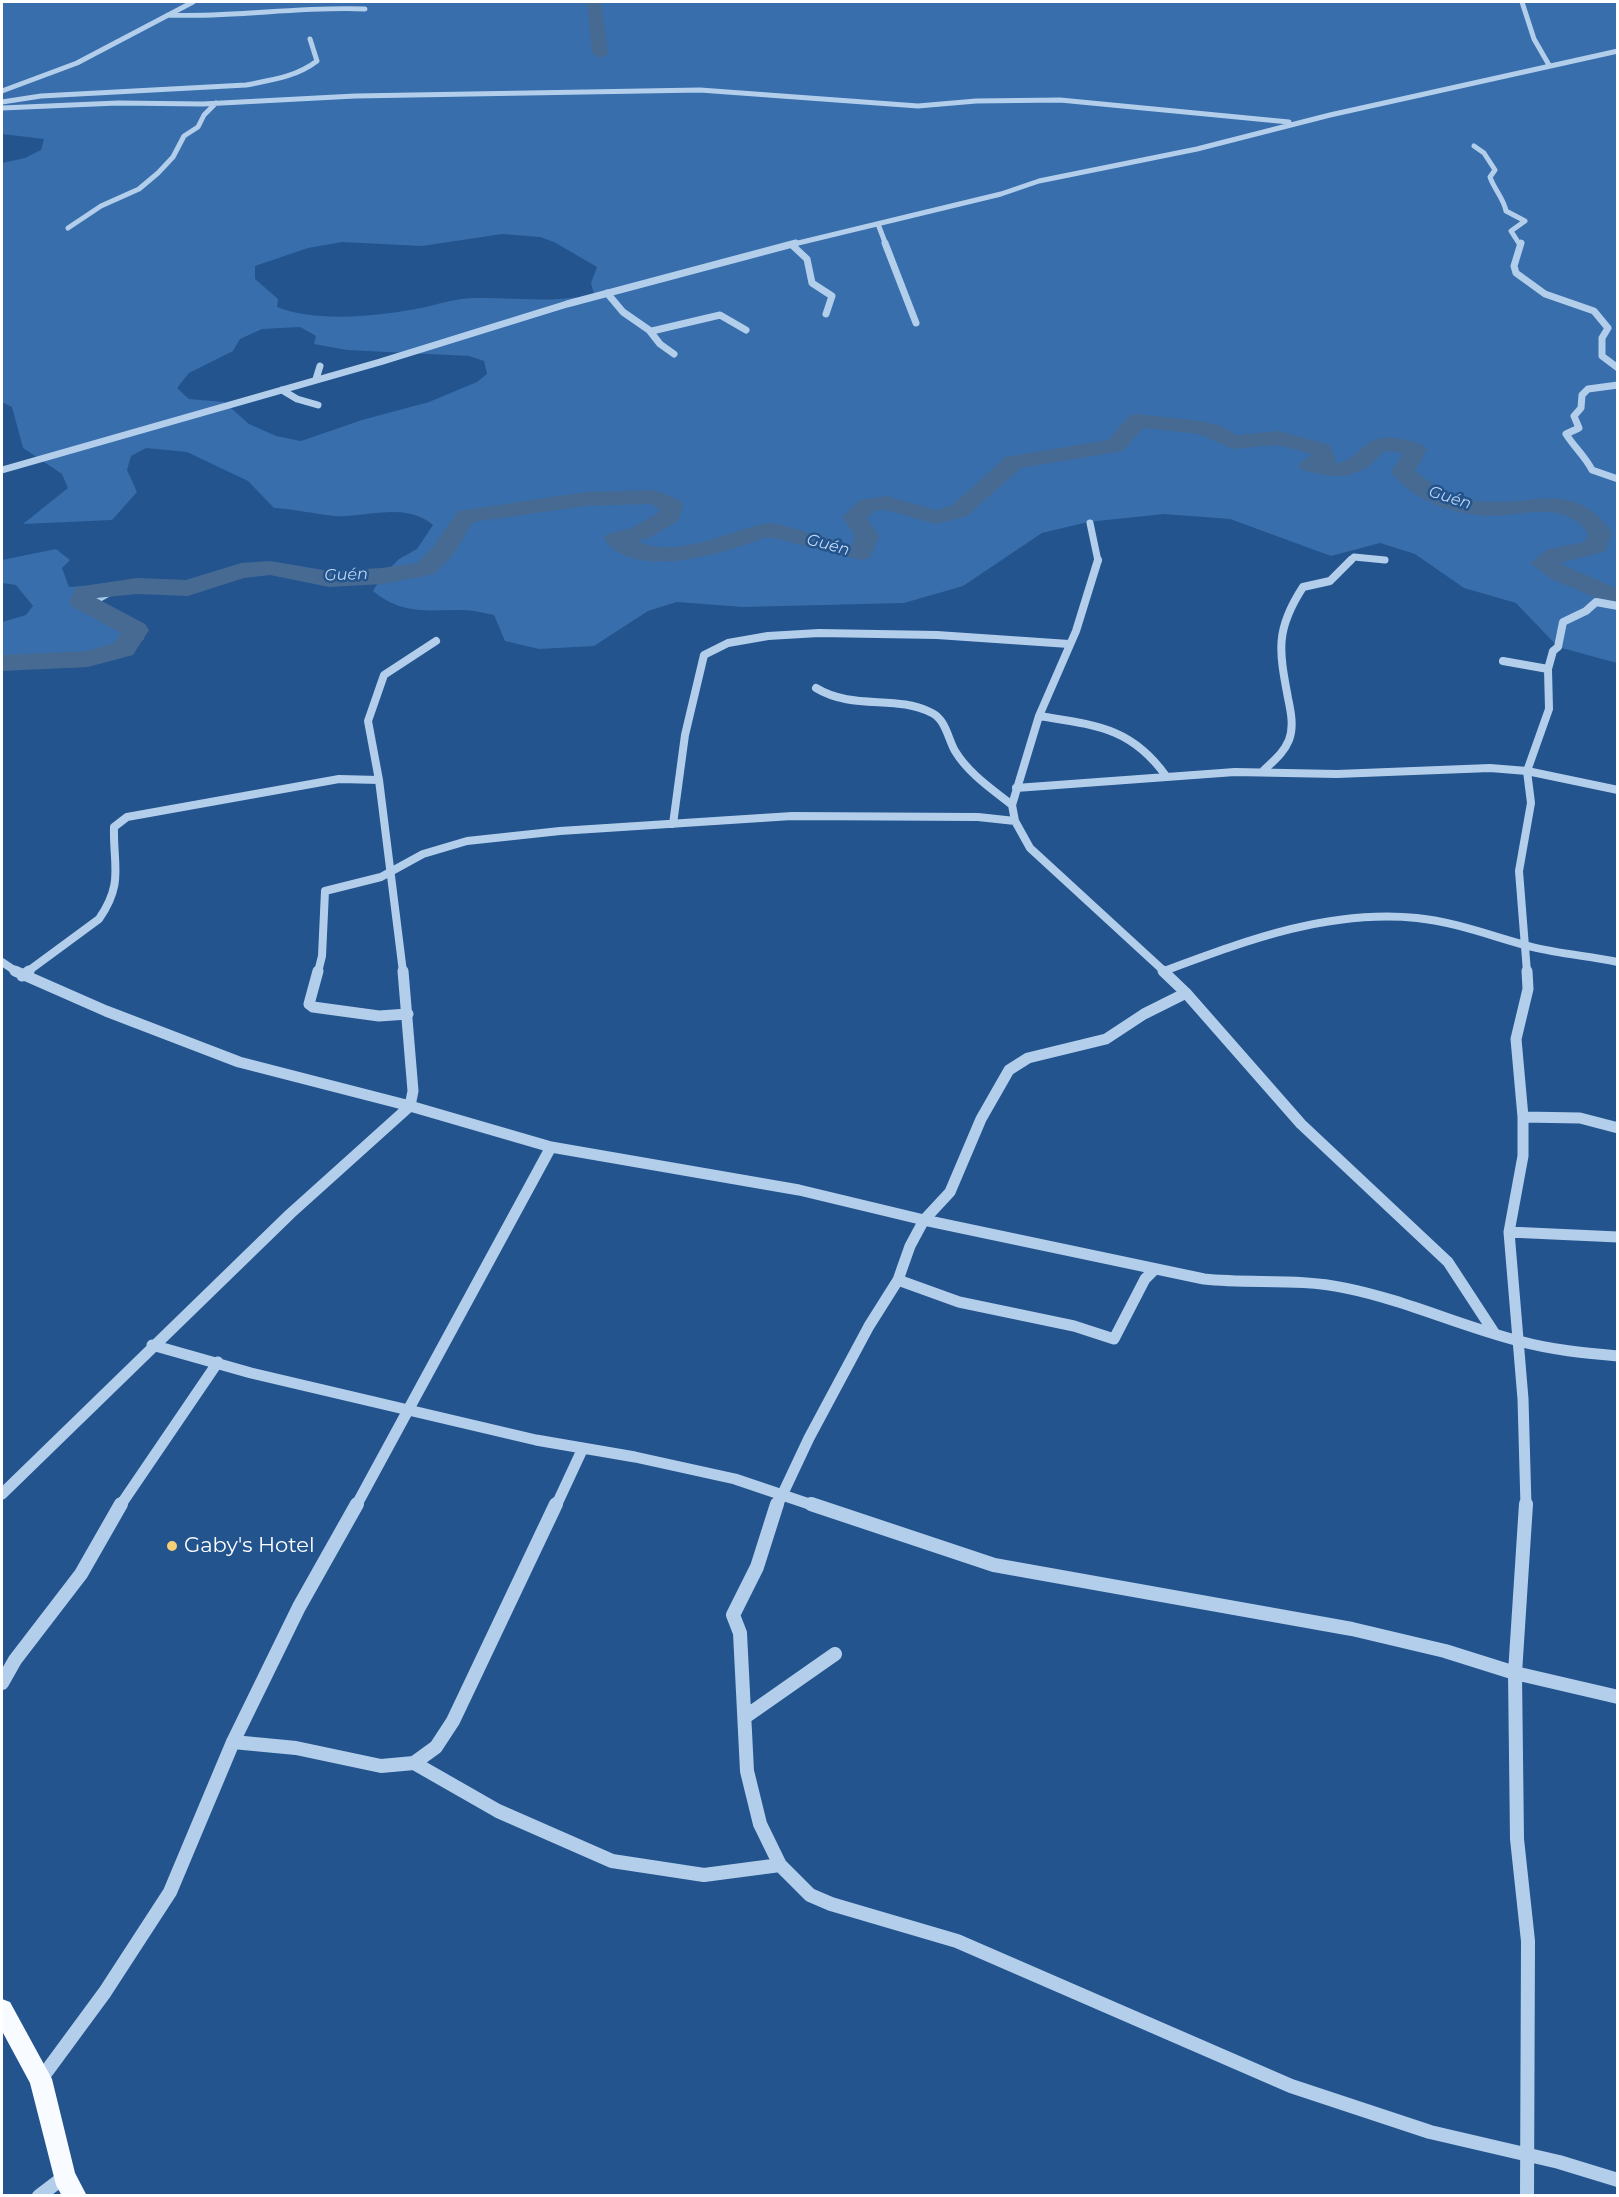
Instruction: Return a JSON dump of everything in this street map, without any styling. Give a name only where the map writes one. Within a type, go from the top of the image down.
[{"type":"main road","points":[[2,2010],[41,2079],[69,2186]]},
{"type":"street","points":[[2,91],[69,67],[193,2]]},
{"type":"street","points":[[1522,2],[1534,39],[1549,64]]},
{"type":"street","points":[[168,15],[231,17],[325,7],[365,9]]},
{"type":"street","points":[[2,102],[41,96],[246,85],[278,79],[306,71],[317,61],[310,39]]},
{"type":"street","points":[[2,470],[282,390],[607,293],[1001,194],[1038,181],[1197,149],[1549,64],[1617,51]]},
{"type":"street","points":[[2,108],[118,103],[216,103],[355,96],[700,90],[918,106],[976,101],[1060,100],[1299,123]]},
{"type":"street","points":[[68,228],[101,206],[139,189],[158,173],[173,157],[184,136],[198,127],[204,115],[216,103]]},
{"type":"street","points":[[1474,146],[1484,153],[1496,171],[1490,177],[1492,186],[1506,211],[1525,221],[1511,231],[1521,243],[1514,266],[1516,273],[1545,294],[1598,313],[1608,328],[1602,338],[1602,356],[1617,368]]},
{"type":"street","points":[[878,224],[916,322]]},
{"type":"street","points":[[792,245],[807,259],[810,279],[815,286],[832,296],[827,305],[826,314]]},
{"type":"street","points":[[607,293],[623,312],[652,332],[660,344],[674,354]]},
{"type":"street","points":[[652,332],[715,315],[729,318],[746,330]]},
{"type":"street","points":[[319,379],[316,379],[320,366]]},
{"type":"street","points":[[1617,385],[1588,389],[1582,395],[1581,408],[1574,416],[1579,428],[1566,434],[1574,447],[1586,457],[1592,470],[1617,479]]},
{"type":"street","points":[[282,390],[297,399],[318,405]]},
{"type":"street","points":[[1090,523],[1097,549],[1098,564],[1079,624],[1039,716],[1012,805],[1015,821],[1030,848],[1050,869],[1164,971],[1186,993],[1301,1125],[1394,1209],[1462,1277],[1479,1312],[1495,1334]]},
{"type":"street","points":[[1262,772],[1283,751],[1290,738],[1292,718],[1280,655],[1286,613],[1304,587],[1330,581],[1354,557],[1385,560]]},
{"type":"street","points":[[1527,2196],[1529,2155],[1528,1941],[1517,1839],[1515,1673],[1526,1500],[1518,1341],[1509,1232],[1523,1156],[1523,1117],[1516,1039],[1528,989],[1519,871],[1531,803],[1527,771],[1546,726],[1550,698],[1548,669],[1553,651],[1558,647],[1563,622],[1586,611],[1596,602],[1617,606]]},
{"type":"street","points":[[673,824],[685,735],[704,655],[710,648],[752,639],[807,634],[930,636],[1069,644]]},
{"type":"street","points":[[2,1494],[290,1214],[411,1106],[413,1091],[408,1014],[379,780],[368,721],[384,675],[436,641]]},
{"type":"street","points":[[1503,661],[1548,669]]},
{"type":"street","points":[[816,688],[831,697],[908,706],[932,713],[942,721],[956,754],[971,771],[1012,805]]},
{"type":"street","points":[[1039,716],[1108,728],[1134,739],[1154,756],[1166,776]]},
{"type":"street","points":[[1016,788],[1055,787],[1166,776],[1262,772],[1336,774],[1490,768],[1527,771],[1617,790]]},
{"type":"street","points":[[22,976],[99,919],[106,909],[115,882],[118,856],[114,827],[127,817],[298,789],[340,779],[364,777],[379,780]]},
{"type":"street","points":[[408,1014],[379,1016],[313,1007],[309,1004],[322,956],[325,891],[372,879],[423,854],[467,841],[560,831],[792,816],[899,815],[978,817],[1015,821]]},
{"type":"street","points":[[1164,971],[1291,927],[1338,920],[1417,918],[1551,952],[1617,962]]},
{"type":"street","points":[[2,962],[22,976],[240,1062],[411,1106],[551,1147],[799,1190],[924,1220],[1204,1279],[1245,1283],[1314,1282],[1347,1288],[1418,1307],[1518,1341],[1569,1352],[1617,1356]]},
{"type":"street","points":[[1186,993],[1144,1014],[1106,1039],[1028,1058],[1010,1070],[989,1103],[950,1192],[924,1220],[910,1246],[898,1280],[838,1382],[781,1493],[757,1567],[733,1615],[740,1633],[747,1771],[760,1824],[780,1865],[810,1895],[831,1904],[957,1941],[1215,2051],[1291,2086],[1430,2132],[1529,2155],[1617,2180]]},
{"type":"street","points":[[1523,1117],[1580,1118],[1617,1128]]},
{"type":"street","points":[[41,2079],[105,1992],[170,1892],[233,1742],[299,1607],[411,1409],[504,1231],[551,1147]]},
{"type":"street","points":[[1509,1232],[1617,1237]]},
{"type":"street","points":[[898,1280],[959,1302],[1074,1326],[1114,1339],[1145,1279],[1155,1269]]},
{"type":"street","points":[[152,1346],[218,1362],[251,1373],[536,1440],[735,1479],[994,1564],[1352,1629],[1445,1651],[1515,1673],[1617,1697]]},
{"type":"street","points":[[2,1683],[15,1660],[81,1574],[128,1491],[218,1362]]},
{"type":"street","points":[[233,1742],[296,1748],[381,1766],[414,1763],[436,1747],[453,1721],[583,1448]]},
{"type":"street","points":[[745,1717],[768,1698],[817,1670],[835,1654]]},
{"type":"street","points":[[414,1763],[498,1811],[612,1861],[704,1875],[780,1865]]},
{"type":"street","points":[[39,2196],[69,2186]]},
{"type":"shaded area","points":[[2,2],[1617,2],[1617,663],[1558,647],[1516,603],[1464,588],[1415,554],[1380,543],[1331,556],[1230,519],[1164,514],[1088,522],[1042,533],[963,586],[904,603],[743,607],[677,602],[648,611],[594,646],[539,649],[505,641],[494,615],[466,610],[415,610],[394,604],[373,591],[382,576],[399,559],[417,549],[433,525],[422,518],[398,512],[334,516],[274,508],[248,481],[187,452],[146,448],[131,456],[127,470],[137,492],[112,520],[23,524],[68,488],[62,474],[23,448],[12,407],[2,402],[2,163],[25,158],[41,150],[44,139],[2,134]],"holes":[[[502,234],[540,237],[554,242],[597,267],[591,283],[594,294],[564,299],[469,298],[421,308],[349,317],[311,315],[277,307],[278,299],[255,279],[255,266],[308,248],[342,242],[422,246]],[[300,327],[316,336],[314,344],[347,350],[469,356],[484,361],[487,374],[477,382],[429,402],[362,420],[301,441],[276,436],[249,424],[224,402],[189,399],[177,388],[189,373],[233,351],[240,339],[262,329]]]},
{"type":"shaded area","points":[[56,549],[70,560],[62,568],[69,587],[84,586],[98,604],[144,629],[144,640],[25,669],[2,669],[2,622],[26,615],[33,606],[16,585],[2,583],[2,560]]},
{"type":"waterway","points":[[594,2],[600,53]]},
{"type":"waterway","name":"Guén","points":[[2,663],[88,659],[124,649],[136,630],[82,602],[85,592],[137,586],[188,588],[241,571],[270,568],[329,579],[382,576],[425,569],[443,551],[466,516],[586,499],[655,497],[671,505],[670,516],[640,533],[616,539],[644,552],[674,554],[762,531],[774,531],[799,536],[836,549],[861,553],[867,536],[854,517],[868,505],[887,503],[936,517],[959,511],[1014,462],[1115,446],[1137,421],[1201,428],[1214,431],[1232,442],[1279,438],[1322,450],[1325,459],[1310,465],[1328,469],[1340,470],[1351,467],[1379,445],[1395,444],[1416,450],[1403,472],[1432,493],[1454,503],[1478,509],[1551,504],[1578,511],[1590,520],[1600,533],[1596,547],[1557,554],[1542,563],[1569,579],[1618,599]]},
{"type":"waterway","points":[[82,602],[95,602],[121,587]]},
{"type":"place","name":"Gaby's Hotel","points":[[172,1546]]}]
